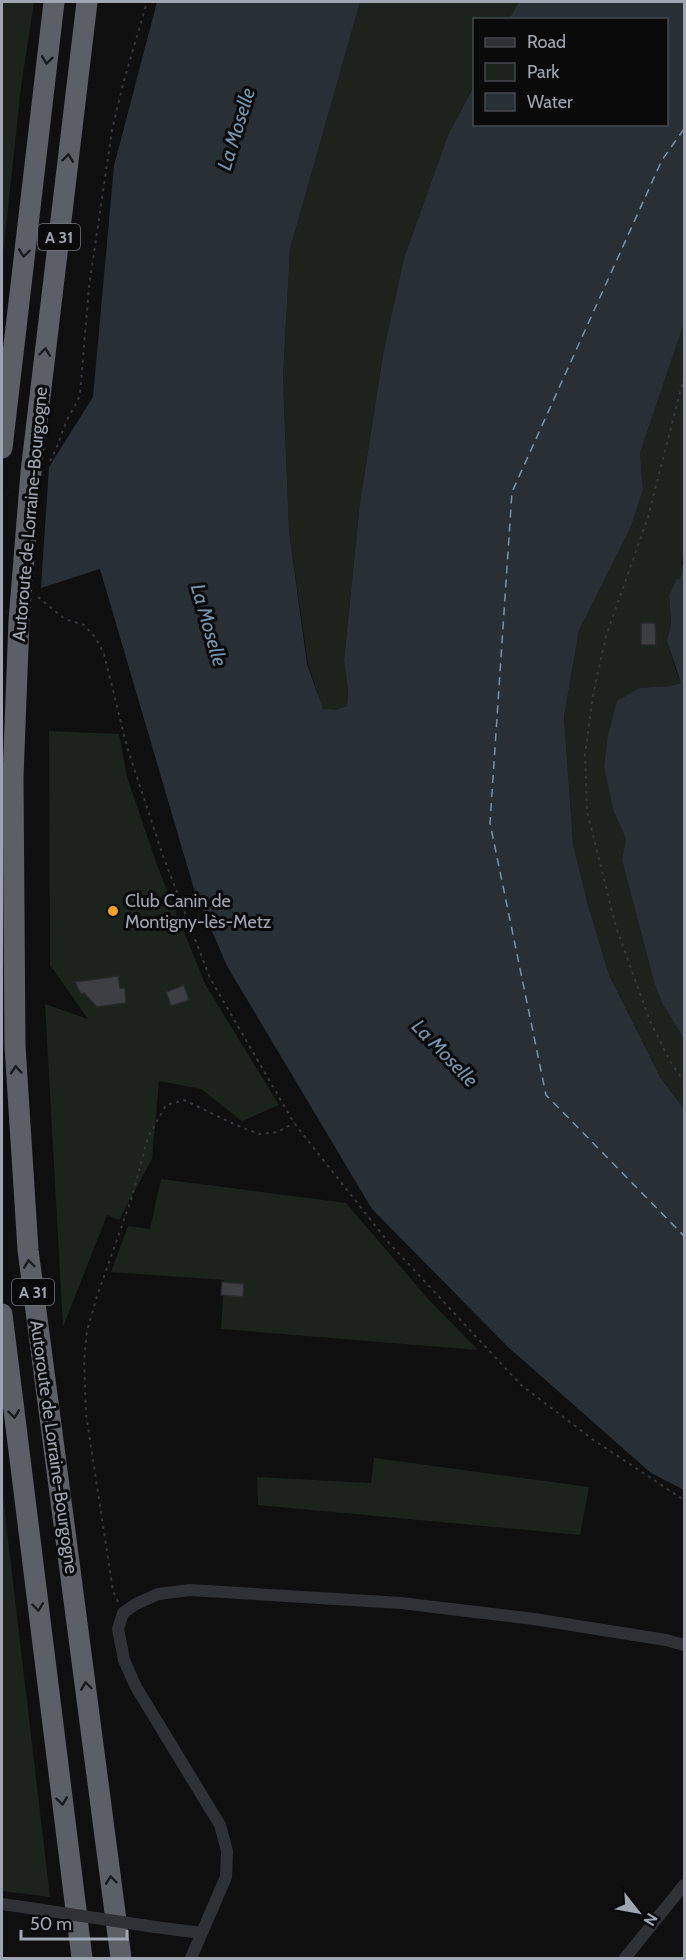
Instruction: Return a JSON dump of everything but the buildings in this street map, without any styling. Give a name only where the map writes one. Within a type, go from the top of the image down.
[{"type":"highway","name":"Autoroute de Lorraine-Bourgogne","points":[[2,448],[54,2]]},
{"type":"highway","name":"Autoroute de Lorraine-Bourgogne","points":[[87,2],[39,469],[19,621],[13,777],[15,1046],[28,1250],[121,1959]]},
{"type":"highway","name":"Autoroute de Lorraine-Bourgogne","points":[[2,1314],[82,1959]]},
{"type":"street","points":[[191,1959],[226,1876],[227,1851],[220,1825],[136,1687],[124,1660],[118,1629],[123,1613],[136,1604],[158,1594],[190,1590],[401,1603],[534,1619],[666,1640],[684,1645]]},
{"type":"street","points":[[625,1959],[684,1885]]},
{"type":"street","points":[[2,1904],[202,1933]]},
{"type":"path","points":[[39,469],[59,445],[80,394],[88,287],[112,130],[147,2]]},
{"type":"path","points":[[684,377],[648,517],[606,636],[593,695],[585,755],[587,811],[616,927],[650,1021],[671,1063],[684,1081]]},
{"type":"path","points":[[38,597],[65,619],[84,625],[95,637],[104,654],[127,747],[163,856],[210,978],[294,1123],[389,1243],[521,1384],[595,1441],[684,1500]]},
{"type":"path","points":[[123,1613],[113,1591],[86,1414],[84,1360],[87,1331],[97,1296],[131,1200],[148,1137],[165,1105],[184,1100],[259,1134],[278,1132],[294,1123]]},
{"type":"green space","points":[[2,2],[34,2],[21,87],[2,264]]},
{"type":"green space","points":[[360,2],[519,2],[510,18],[473,18],[473,88],[448,135],[404,258],[384,349],[360,502],[344,659],[348,690],[347,707],[336,710],[323,710],[308,664],[289,531],[283,378],[290,249]]},
{"type":"green space","points":[[684,323],[684,516],[681,564],[684,566],[680,579],[669,595],[671,624],[667,639],[681,683],[640,688],[614,812],[626,839],[622,860],[654,982],[662,1003],[684,1039],[684,1109],[660,1077],[609,975],[573,844],[564,717],[579,630],[643,489],[640,453]]},
{"type":"green space","name":"Club Canin de Montigny-lès-Metz","points":[[49,731],[119,734],[127,777],[157,865],[205,984],[279,1105],[242,1121],[201,1089],[159,1081],[152,1159],[119,1220],[107,1215],[63,1327],[45,1004],[88,1019],[50,965]]},
{"type":"green space","points":[[161,1179],[346,1203],[429,1300],[478,1350],[221,1329],[224,1280],[111,1272],[128,1226],[150,1229]]},
{"type":"green space","points":[[374,1458],[589,1487],[580,1535],[258,1505],[257,1477],[371,1483]]},
{"type":"green space","points":[[2,1484],[7,1531],[50,1897],[2,1891]]},
{"type":"water","name":"La Moselle","points":[[157,2],[360,2],[290,249],[283,378],[289,531],[307,664],[323,709],[336,710],[347,706],[348,690],[344,660],[360,502],[384,349],[404,258],[448,135],[473,88],[473,126],[668,126],[668,18],[510,18],[519,2],[684,2],[684,323],[640,453],[643,489],[631,526],[579,630],[564,717],[573,844],[609,975],[660,1077],[684,1109],[684,1490],[651,1473],[508,1347],[372,1209],[227,966],[194,889],[100,569],[41,588],[2,615],[2,496],[49,467],[93,397],[114,166]]},
{"type":"water","points":[[684,566],[684,1039],[662,1003],[654,982],[622,860],[626,839],[614,812],[604,767],[608,736],[617,701],[640,688],[681,683],[667,640],[671,624],[669,595],[677,579],[680,579]]},
{"type":"pier","points":[[49,467],[41,588],[2,615],[2,496]]},
{"type":"ferry route","points":[[684,129],[662,160],[512,492],[490,823],[546,1095],[684,1236]]},
{"type":"place","name":"Club Canin de Montigny-lès-Metz","points":[[113,911]]}]
